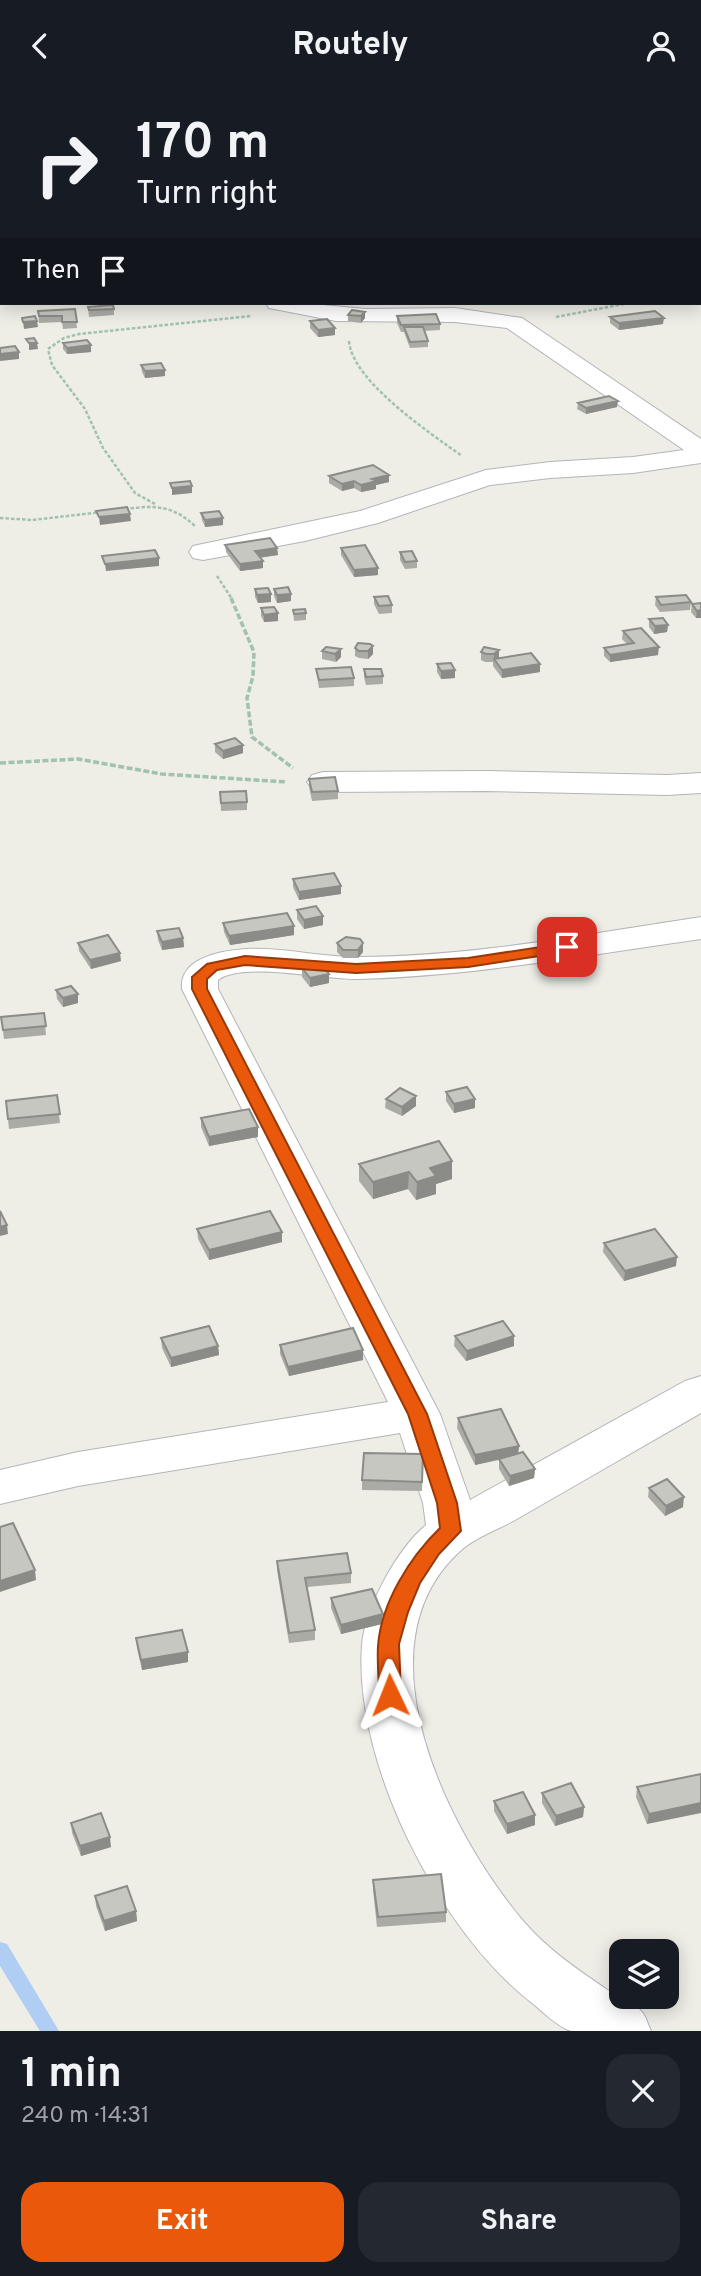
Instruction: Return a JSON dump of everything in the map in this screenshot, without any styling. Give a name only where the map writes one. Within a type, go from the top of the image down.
[{"type":"street","points":[[285,305],[315,312],[389,317],[480,316],[514,323],[701,452]]},
{"type":"street","points":[[203,552],[305,534],[369,517],[486,478],[550,470],[633,465],[701,452]]},
{"type":"street","points":[[323,782],[701,783]]},
{"type":"street","points":[[451,1531],[447,1503],[417,1414],[200,989],[199,977],[212,967],[245,960],[356,968],[432,965],[701,928]]},
{"type":"street","points":[[621,2031],[544,1980],[505,1941],[459,1880],[426,1817],[403,1756],[390,1695],[388,1644],[410,1581],[432,1548],[451,1531],[496,1509],[701,1392]]},
{"type":"street","points":[[0,1487],[78,1469],[417,1414]]},
{"type":"path","points":[[514,323],[620,305]]},
{"type":"path","points":[[323,782],[294,768],[252,737],[247,698],[253,675],[254,652],[236,607],[219,579],[203,560],[201,532],[181,511],[156,505],[135,493],[103,448],[85,409],[52,365],[48,349],[64,338],[79,334],[315,312],[348,336],[350,354],[397,410],[460,454],[486,478]]},
{"type":"path","points":[[124,509],[156,505]]},
{"type":"path","points":[[0,519],[32,520],[111,510]]},
{"type":"path","points":[[0,763],[78,759],[162,774],[262,782],[323,782]]},
{"type":"building","points":[[113,305],[114,309],[89,310],[88,307]]},
{"type":"building","points":[[75,309],[77,322],[62,322],[62,316],[39,316],[38,311]]},
{"type":"building","points":[[352,310],[365,312],[361,316],[348,315]]},
{"type":"building","points":[[655,311],[664,318],[619,323],[610,317]]},
{"type":"building","points":[[436,314],[440,324],[401,325],[397,316]]},
{"type":"building","points":[[35,316],[37,321],[23,322],[22,318]]},
{"type":"building","points":[[327,319],[335,328],[318,330],[310,321]]},
{"type":"building","points":[[404,327],[423,327],[428,341],[410,342]]},
{"type":"building","points":[[34,338],[37,343],[29,343],[26,339]]},
{"type":"building","points":[[87,340],[91,345],[67,348],[63,343]]},
{"type":"building","points":[[15,346],[19,352],[0,354],[0,348]]},
{"type":"building","points":[[161,363],[165,370],[145,371],[141,365]]},
{"type":"building","points":[[609,396],[618,401],[586,408],[578,403]]},
{"type":"building","points":[[373,465],[389,475],[361,485],[354,481],[342,484],[329,476]]},
{"type":"building","points":[[190,481],[192,486],[172,488],[170,483]]},
{"type":"building","points":[[127,507],[130,514],[99,517],[96,511]]},
{"type":"building","points":[[219,511],[223,518],[205,520],[201,513]]},
{"type":"building","points":[[270,538],[277,548],[255,551],[263,561],[240,564],[225,545]]},
{"type":"building","points":[[365,545],[378,568],[354,570],[341,548]]},
{"type":"building","points":[[155,550],[159,558],[105,564],[102,556]]},
{"type":"building","points":[[412,551],[417,561],[405,562],[400,552]]},
{"type":"building","points":[[288,587],[291,594],[277,595],[274,589]]},
{"type":"building","points":[[268,588],[271,594],[257,595],[255,589]]},
{"type":"building","points":[[686,595],[691,602],[661,605],[656,597]]},
{"type":"building","points":[[388,596],[392,605],[379,606],[374,597]]},
{"type":"building","points":[[701,603],[701,610],[697,611],[692,604]]},
{"type":"building","points":[[274,607],[278,613],[264,615],[261,608]]},
{"type":"building","points":[[305,609],[306,613],[294,614],[293,610]]},
{"type":"building","points":[[663,618],[668,625],[655,626],[649,619]]},
{"type":"building","points":[[641,628],[659,647],[610,655],[604,648],[634,643],[623,631]]},
{"type":"building","points":[[358,643],[373,646],[368,651],[359,651],[355,648]]},
{"type":"building","points":[[326,647],[341,649],[335,654],[322,651]]},
{"type":"building","points":[[484,647],[499,650],[494,654],[486,654],[481,652]]},
{"type":"building","points":[[531,653],[540,664],[502,670],[494,659]]},
{"type":"building","points":[[451,663],[455,670],[441,671],[437,664]]},
{"type":"building","points":[[351,667],[354,678],[319,680],[316,669]]},
{"type":"building","points":[[364,669],[381,669],[383,676],[366,677]]},
{"type":"building","points":[[235,738],[243,745],[223,751],[215,744]]},
{"type":"building","points":[[335,777],[338,791],[312,792],[309,779]]},
{"type":"building","points":[[246,791],[247,802],[221,803],[220,792]]},
{"type":"building","points":[[334,873],[341,886],[299,892],[293,879]]},
{"type":"building","points":[[316,906],[323,916],[304,920],[297,910]]},
{"type":"building","points":[[287,913],[294,926],[229,936],[223,923]]},
{"type":"building","points":[[179,928],[183,938],[162,942],[157,931]]},
{"type":"building","points":[[108,935],[120,953],[90,960],[78,943]]},
{"type":"building","points":[[346,937],[360,939],[363,943],[358,950],[343,950],[337,943]]},
{"type":"building","points":[[322,964],[329,974],[310,978],[302,968]]},
{"type":"building","points":[[71,986],[78,994],[63,998],[56,990]]},
{"type":"building","points":[[44,1013],[46,1026],[3,1030],[1,1017]]},
{"type":"building","points":[[467,1087],[475,1099],[454,1104],[446,1092]]},
{"type":"building","points":[[400,1088],[416,1096],[402,1107],[386,1099]]},
{"type":"building","points":[[57,1095],[60,1114],[8,1119],[6,1101]]},
{"type":"building","points":[[249,1109],[258,1127],[209,1137],[201,1118]]},
{"type":"building","points":[[439,1141],[452,1161],[430,1168],[436,1176],[417,1182],[409,1172],[373,1182],[359,1164]]},
{"type":"building","points":[[0,1211],[7,1225],[0,1227]]},
{"type":"building","points":[[270,1211],[282,1232],[209,1250],[197,1229]]},
{"type":"building","points":[[655,1229],[677,1257],[625,1271],[604,1243]]},
{"type":"building","points":[[503,1321],[514,1336],[467,1351],[455,1336]]},
{"type":"building","points":[[209,1326],[218,1346],[171,1358],[161,1338]]},
{"type":"building","points":[[353,1328],[363,1350],[288,1367],[280,1345]]},
{"type":"building","points":[[501,1409],[519,1446],[475,1455],[458,1418]]},
{"type":"building","points":[[523,1452],[535,1469],[510,1476],[499,1459]]},
{"type":"building","points":[[364,1453],[423,1454],[422,1482],[362,1480]]},
{"type":"building","points":[[667,1479],[684,1497],[666,1506],[649,1488]]},
{"type":"building","points":[[13,1523],[35,1570],[0,1581],[0,1527]]},
{"type":"building","points":[[347,1553],[351,1573],[305,1578],[315,1630],[289,1633],[277,1561]]},
{"type":"building","points":[[372,1589],[383,1614],[341,1625],[331,1598]]},
{"type":"building","points":[[182,1630],[188,1652],[141,1660],[136,1638]]},
{"type":"building","points":[[701,1774],[701,1803],[649,1814],[637,1787]]},
{"type":"building","points":[[571,1783],[584,1807],[556,1816],[542,1793]]},
{"type":"building","points":[[523,1792],[535,1815],[507,1824],[494,1801]]},
{"type":"building","points":[[101,1813],[110,1837],[80,1846],[71,1823]]},
{"type":"building","points":[[441,1874],[446,1912],[378,1917],[373,1880]]},
{"type":"building","points":[[127,1886],[136,1911],[104,1921],[95,1896]]},
{"type":"waterway","points":[[0,1950],[50,2031]]},
{"type":"route","points":[[390,1695],[388,1644],[397,1612],[410,1581],[432,1548],[451,1531],[447,1503],[417,1414],[200,989],[199,977],[202,972],[212,967],[245,960],[356,968],[420,966],[468,962],[567,947]]}]
